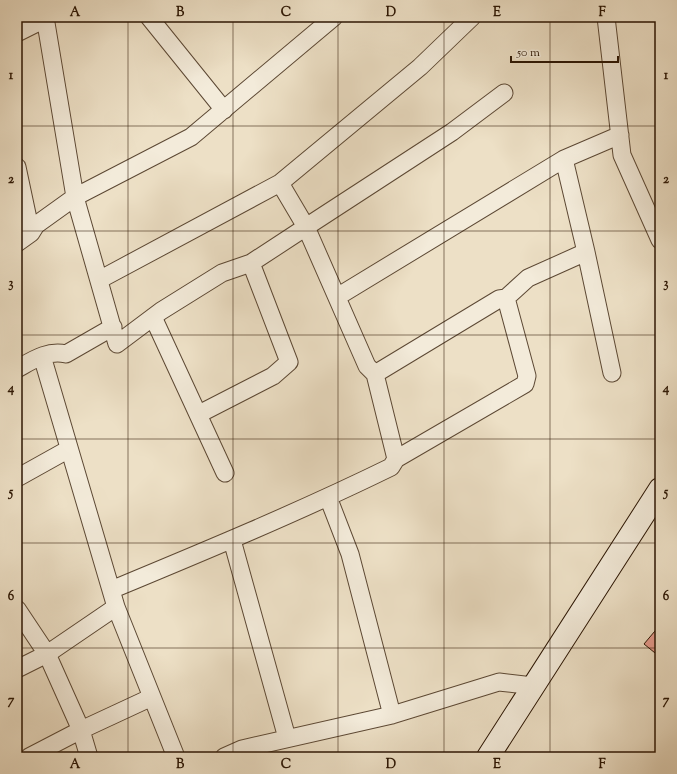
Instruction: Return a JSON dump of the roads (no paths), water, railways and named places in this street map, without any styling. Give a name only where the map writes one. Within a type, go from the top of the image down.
[{"type":"main road","points":[[488,757],[660,489]]},
{"type":"street","points":[[149,17],[224,110]]},
{"type":"street","points":[[17,243],[31,233],[36,225],[75,197],[191,137],[334,17]]},
{"type":"street","points":[[99,280],[280,183],[420,67],[472,17]]},
{"type":"street","points":[[606,17],[622,156],[660,240]]},
{"type":"street","points":[[17,33],[45,18],[75,197],[117,344],[153,317],[222,273],[250,263],[306,227],[452,132],[504,93]]},
{"type":"street","points":[[338,297],[564,159],[620,136]]},
{"type":"street","points":[[564,159],[612,372]]},
{"type":"street","points":[[17,168],[31,233]]},
{"type":"street","points":[[280,183],[306,227],[367,366],[375,374],[396,460]]},
{"type":"street","points":[[375,374],[499,299],[506,298],[528,278],[586,252]]},
{"type":"street","points":[[199,414],[273,376],[289,362],[250,263]]},
{"type":"street","points":[[111,590],[232,540],[391,467],[396,460],[525,384],[527,376],[506,298]]},
{"type":"street","points":[[153,317],[225,473]]},
{"type":"street","points":[[17,369],[42,356],[57,352],[66,354],[113,327]]},
{"type":"street","points":[[42,356],[116,607],[176,757]]},
{"type":"street","points":[[17,478],[70,450]]},
{"type":"street","points":[[328,497],[350,554],[392,716]]},
{"type":"street","points":[[232,540],[287,738]]},
{"type":"street","points":[[17,670],[47,654],[116,607]]},
{"type":"street","points":[[17,609],[47,654],[81,730],[89,757]]},
{"type":"street","points":[[224,757],[243,753],[287,738],[392,716],[499,682],[534,686]]},
{"type":"street","points":[[29,757],[81,730],[152,697]]}]
